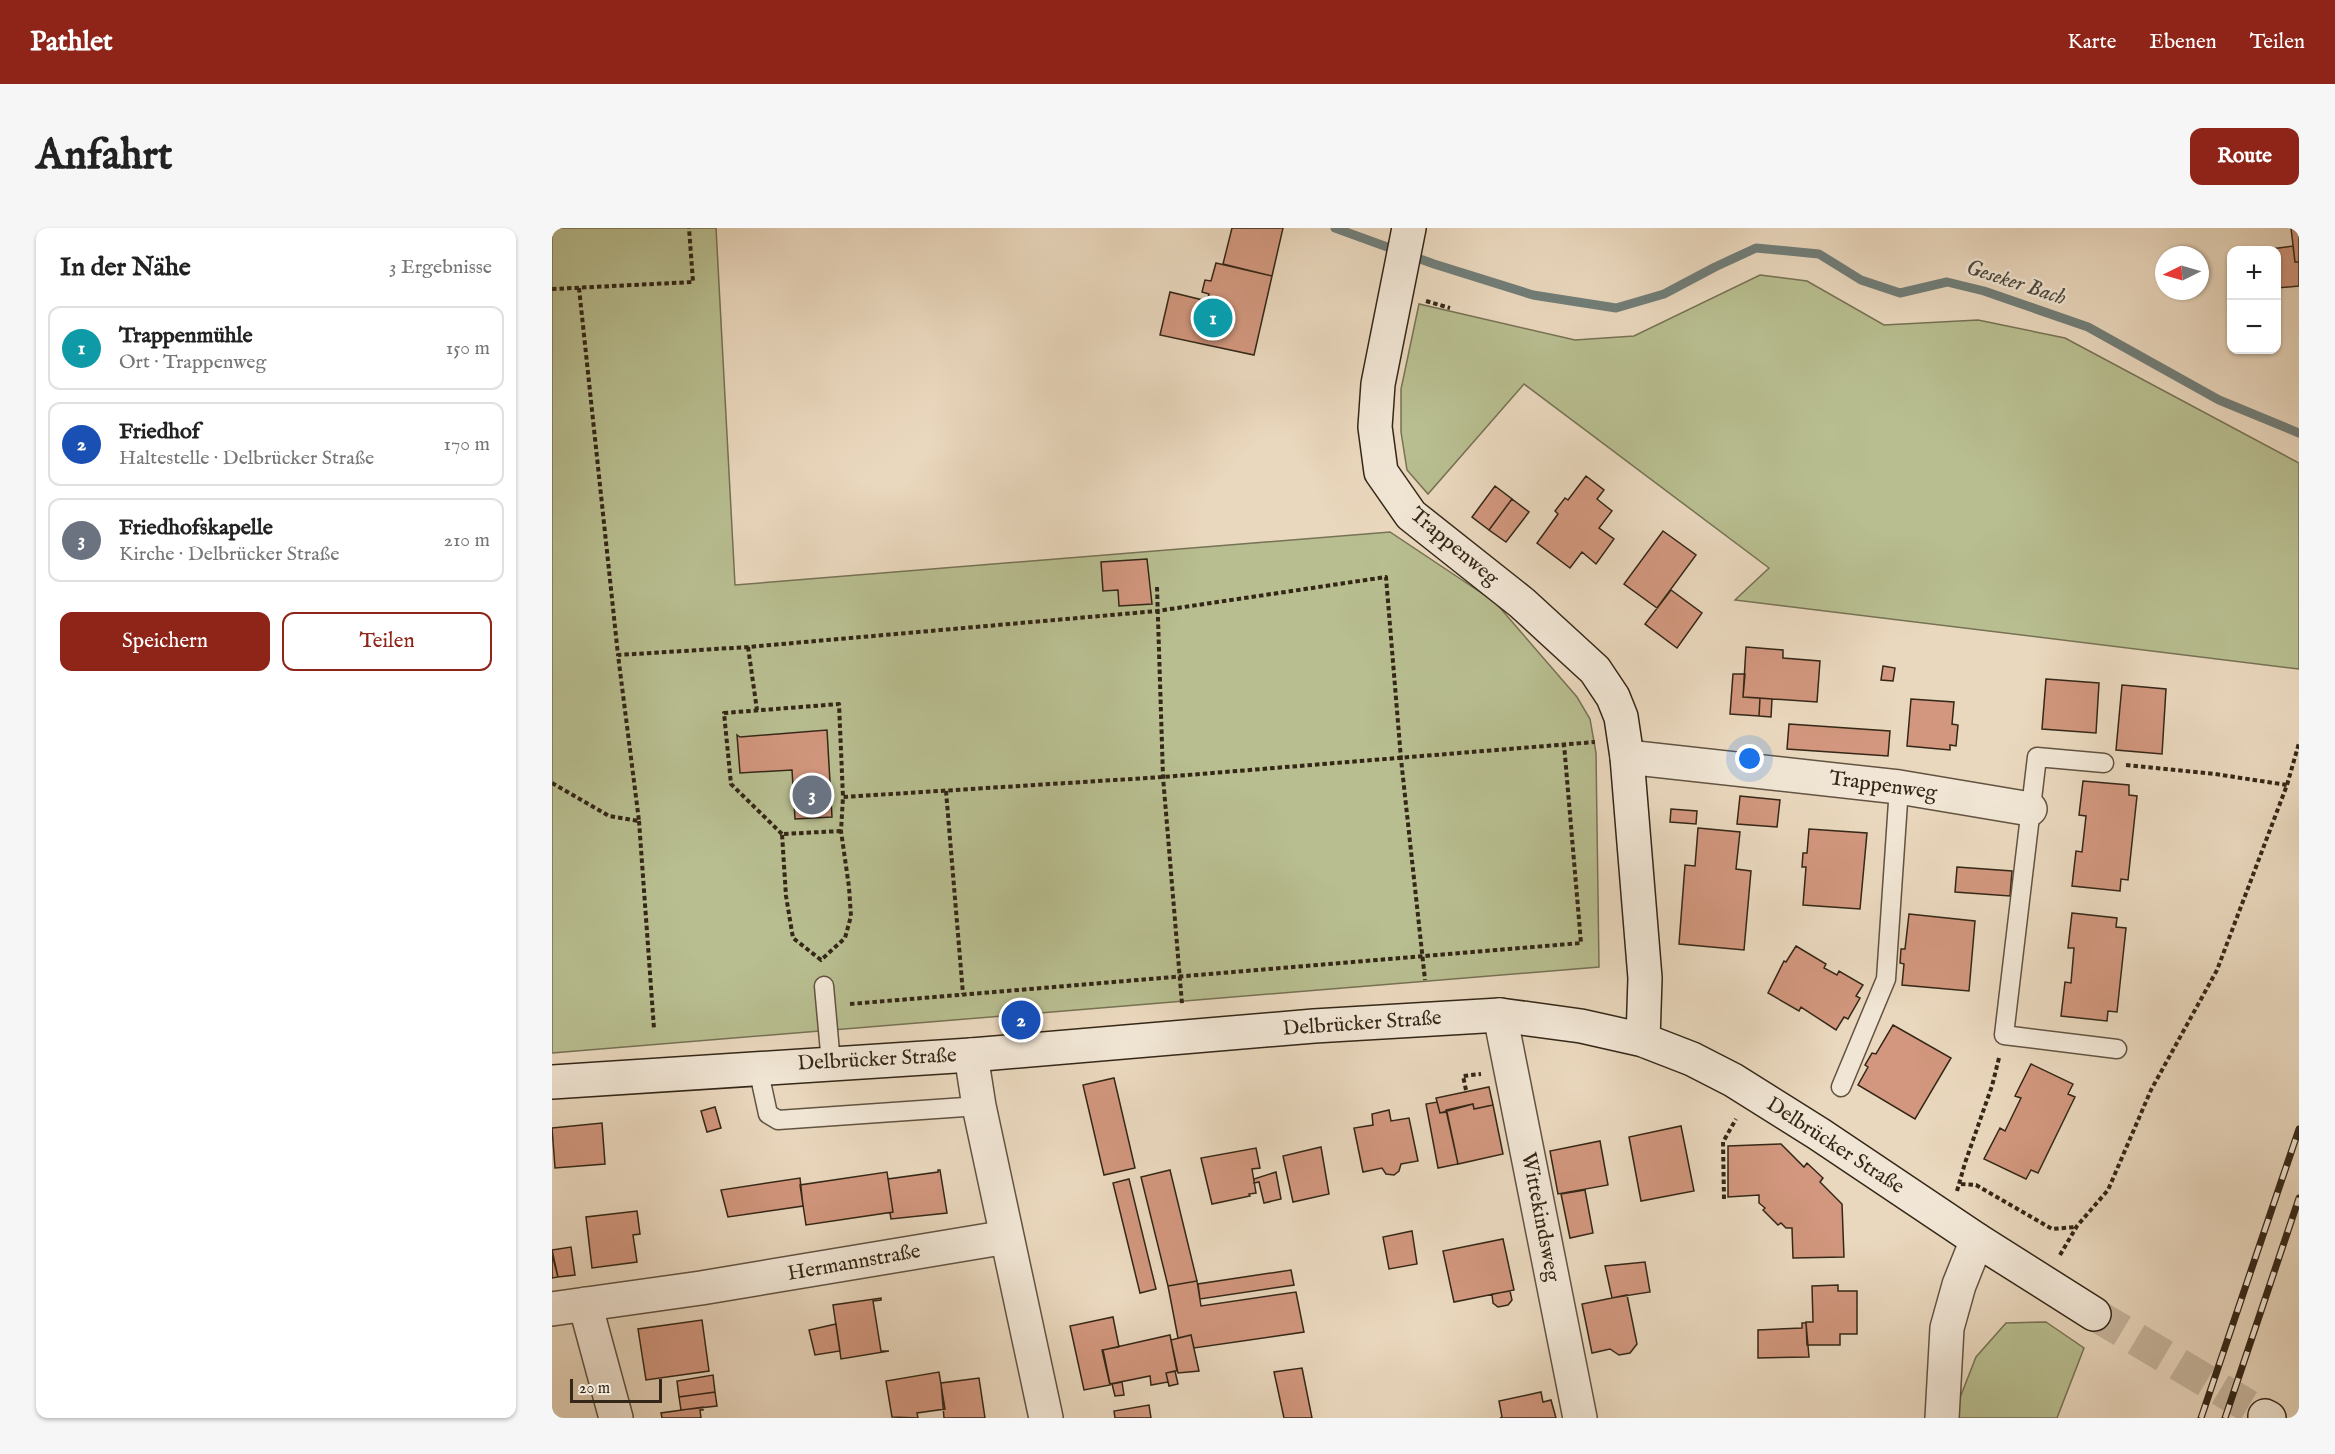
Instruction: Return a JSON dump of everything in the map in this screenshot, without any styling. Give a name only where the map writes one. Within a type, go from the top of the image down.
[{"type":"street","name":"Trappenweg","points":[[1408,229],[1409,286],[1378,384],[1375,427],[1381,472],[1411,515],[1522,603],[1595,670],[1612,696],[1621,717],[1628,757],[1645,978],[1643,1040]]},
{"type":"street","name":"Trappenweg","points":[[1628,757],[1899,787],[2030,809]]},
{"type":"street","name":"Delbrücker Straße","points":[[552,1082],[971,1055],[1314,1026],[1500,1015],[1581,1026],[1643,1040],[1692,1059],[1732,1080],[1819,1134],[1977,1240],[2094,1314]]},
{"type":"street","name":"Wittekindsweg","points":[[1500,1015],[1580,1418]]},
{"type":"street","points":[[971,1055],[979,1106],[1046,1418]]},
{"type":"street","name":"Hermannstraße","points":[[552,1309],[701,1288],[1007,1237]]},
{"type":"street","points":[[1942,1418],[1947,1328],[1959,1285],[1977,1240]]},
{"type":"street","points":[[585,1304],[616,1418]]},
{"type":"lane","points":[[2104,763],[2037,758],[2004,1035],[2117,1049]]},
{"type":"lane","points":[[1841,1087],[1886,979],[1899,787]]},
{"type":"lane","points":[[824,986],[831,1063]]},
{"type":"lane","points":[[758,1068],[768,1114],[778,1120],[979,1106]]},
{"type":"path","points":[[552,289],[693,282],[689,228]]},
{"type":"path","points":[[1409,286],[1450,308]]},
{"type":"path","points":[[579,288],[618,655],[639,821],[654,1029]]},
{"type":"path","points":[[618,655],[748,647],[1157,611],[1386,577],[1401,759],[1425,980]]},
{"type":"path","points":[[1157,587],[1163,777],[1182,1004]]},
{"type":"path","points":[[748,647],[757,710]]},
{"type":"path","points":[[838,704],[843,797],[841,831],[851,916],[845,938],[821,960],[793,938],[786,896],[782,834],[731,784],[724,713],[757,710],[838,704]]},
{"type":"path","points":[[843,797],[1163,777],[1595,742]]},
{"type":"path","points":[[2004,1035],[1992,1086],[1965,1163],[1961,1184],[1976,1185],[2052,1229],[2077,1226],[2108,1190],[2151,1090],[2217,970],[2287,785],[2299,743]]},
{"type":"path","points":[[847,1004],[1581,943],[1564,744]]},
{"type":"path","points":[[2104,763],[2215,774],[2287,785]]},
{"type":"path","points":[[552,783],[609,816],[639,821]]},
{"type":"path","points":[[946,790],[963,994]]},
{"type":"path","points":[[782,834],[841,831]]},
{"type":"path","points":[[1464,1080],[1466,1090]]},
{"type":"path","points":[[1723,1142],[1724,1199]]},
{"type":"green space","points":[[552,228],[716,228],[735,585],[1390,532],[1495,602],[1577,697],[1590,719],[1596,753],[1599,967],[552,1053]]},
{"type":"green space","points":[[1760,275],[1807,281],[1884,325],[1978,320],[2065,338],[2299,463],[2299,669],[1735,600],[1769,568],[1524,384],[1428,494],[1407,470],[1401,432],[1401,389],[1419,304],[1575,340],[1634,336]]},
{"type":"green space","points":[[2046,1322],[2084,1348],[2057,1418],[1952,1418],[1976,1357],[2006,1323]]},
{"type":"building","points":[[1232,228],[1283,228],[1272,276],[1223,264]]},
{"type":"building","points":[[2291,228],[2299,228],[2299,262],[2295,262]]},
{"type":"building","points":[[2293,246],[2295,262],[2299,262],[2299,286],[2281,288],[2281,248]]},
{"type":"building","points":[[1216,263],[1272,276],[1254,355],[1160,335],[1170,292],[1207,301],[1209,294],[1202,292],[1205,280],[1211,281]]},
{"type":"building","points":[[1586,476],[1604,490],[1597,499],[1612,511],[1599,528],[1614,539],[1596,564],[1582,552],[1570,568],[1537,543],[1558,514],[1555,511],[1565,498],[1568,500]]},
{"type":"building","points":[[1495,486],[1512,499],[1489,530],[1472,517]]},
{"type":"building","points":[[1512,499],[1529,512],[1506,542],[1489,530]]},
{"type":"building","points":[[1663,531],[1696,555],[1657,608],[1624,584]]},
{"type":"building","points":[[1147,559],[1152,604],[1119,606],[1118,590],[1103,591],[1101,562]]},
{"type":"building","points":[[1671,590],[1702,613],[1677,648],[1645,624]]},
{"type":"building","points":[[1746,647],[1783,650],[1783,658],[1820,661],[1817,702],[1743,697]]},
{"type":"building","points":[[1883,666],[1895,668],[1893,681],[1881,680]]},
{"type":"building","points":[[1733,674],[1745,674],[1743,697],[1760,698],[1759,716],[1730,714]]},
{"type":"building","points":[[2046,679],[2099,683],[2096,733],[2042,729]]},
{"type":"building","points":[[2122,685],[2166,689],[2162,754],[2116,750]]},
{"type":"building","points":[[1760,698],[1772,699],[1771,717],[1759,716]]},
{"type":"building","points":[[1911,699],[1954,702],[1952,724],[1958,725],[1956,746],[1950,745],[1950,750],[1907,746]]},
{"type":"building","points":[[1789,724],[1890,731],[1888,756],[1787,749]]},
{"type":"building","points":[[827,730],[832,817],[795,819],[792,770],[740,773],[737,735],[740,737]]},
{"type":"building","points":[[2083,781],[2129,785],[2129,795],[2137,796],[2128,880],[2121,879],[2120,891],[2072,886],[2076,851],[2082,852],[2086,816],[2079,815]]},
{"type":"building","points":[[1740,796],[1780,800],[1777,827],[1737,824]]},
{"type":"building","points":[[1671,809],[1697,811],[1696,824],[1670,822]]},
{"type":"building","points":[[1698,828],[1740,832],[1736,869],[1751,871],[1744,950],[1679,944],[1685,865],[1695,866]]},
{"type":"building","points":[[1809,829],[1867,833],[1860,909],[1803,905],[1806,867],[1802,867],[1803,853],[1807,853]]},
{"type":"building","points":[[1957,867],[2012,871],[2010,896],[1955,892]]},
{"type":"building","points":[[2072,913],[2117,918],[2116,927],[2126,928],[2117,1012],[2108,1011],[2107,1021],[2061,1016],[2065,982],[2071,983],[2074,948],[2068,948]]},
{"type":"building","points":[[1909,914],[1975,921],[1969,991],[1902,985],[1904,964],[1900,963],[1901,949],[1905,949]]},
{"type":"building","points":[[1796,946],[1826,964],[1824,968],[1837,975],[1839,971],[1863,985],[1856,996],[1860,998],[1848,1019],[1844,1017],[1836,1030],[1801,1007],[1799,1011],[1768,993],[1784,961],[1786,962]]},
{"type":"building","points":[[1893,1025],[1951,1058],[1915,1119],[1858,1085],[1868,1067],[1865,1065],[1872,1053],[1876,1054]]},
{"type":"building","points":[[2031,1064],[2073,1084],[2068,1094],[2075,1097],[2038,1173],[2031,1170],[2026,1179],[1984,1159],[2000,1128],[2005,1131],[2021,1098],[2015,1096]]},
{"type":"building","points":[[1114,1078],[1135,1168],[1104,1175],[1083,1085]]},
{"type":"building","points":[[1489,1087],[1493,1105],[1474,1109],[1473,1104],[1440,1113],[1436,1098]]},
{"type":"building","points":[[1437,1102],[1440,1113],[1447,1112],[1458,1164],[1438,1168],[1426,1104]]},
{"type":"building","points":[[1473,1104],[1474,1109],[1493,1105],[1503,1154],[1458,1164],[1446,1110]]},
{"type":"building","points":[[715,1107],[721,1128],[707,1132],[701,1111]]},
{"type":"building","points":[[1389,1110],[1391,1121],[1409,1118],[1418,1161],[1401,1164],[1399,1171],[1394,1175],[1386,1174],[1382,1168],[1363,1172],[1354,1128],[1373,1125],[1372,1114]]},
{"type":"building","points":[[602,1123],[605,1164],[555,1168],[552,1128]]},
{"type":"building","points":[[1681,1126],[1694,1191],[1641,1201],[1629,1137]]},
{"type":"building","points":[[1600,1141],[1608,1185],[1558,1194],[1550,1151]]},
{"type":"building","points":[[1781,1144],[1804,1167],[1807,1163],[1823,1178],[1820,1182],[1842,1204],[1844,1257],[1793,1258],[1792,1228],[1786,1228],[1781,1223],[1778,1225],[1763,1210],[1765,1208],[1759,1203],[1759,1195],[1728,1197],[1728,1146]]},
{"type":"building","points":[[1321,1147],[1329,1194],[1293,1202],[1283,1156]]},
{"type":"building","points":[[1256,1148],[1260,1168],[1252,1169],[1256,1193],[1212,1204],[1201,1158]]},
{"type":"building","points":[[940,1170],[947,1213],[891,1219],[890,1213],[893,1212],[888,1179],[938,1172]]},
{"type":"building","points":[[1170,1170],[1197,1281],[1168,1286],[1141,1177]]},
{"type":"building","points":[[887,1172],[893,1212],[806,1225],[800,1185]]},
{"type":"building","points":[[1276,1172],[1281,1199],[1264,1203],[1259,1182],[1254,1183],[1254,1179]]},
{"type":"building","points":[[800,1178],[803,1206],[728,1217],[721,1190]]},
{"type":"building","points":[[1129,1179],[1156,1289],[1140,1293],[1113,1183]]},
{"type":"building","points":[[1585,1190],[1593,1233],[1570,1238],[1561,1194]]},
{"type":"building","points":[[637,1211],[640,1234],[633,1235],[637,1262],[592,1268],[586,1217]]},
{"type":"building","points":[[1412,1231],[1417,1264],[1389,1269],[1383,1237]]},
{"type":"building","points":[[1503,1239],[1514,1290],[1454,1302],[1443,1251]]},
{"type":"building","points":[[571,1247],[575,1275],[558,1277],[552,1250]]},
{"type":"building","points":[[552,1255],[558,1277],[552,1278]]},
{"type":"building","points":[[1645,1262],[1650,1292],[1612,1298],[1605,1266]]},
{"type":"building","points":[[1291,1270],[1294,1285],[1200,1299],[1198,1284]]},
{"type":"building","points":[[1197,1281],[1201,1306],[1296,1292],[1304,1332],[1194,1348],[1191,1335],[1178,1338],[1168,1286]]},
{"type":"building","points":[[1838,1285],[1838,1291],[1857,1291],[1857,1334],[1840,1334],[1840,1345],[1807,1345],[1806,1322],[1813,1322],[1812,1286]]},
{"type":"building","points":[[1510,1291],[1512,1300],[1508,1305],[1498,1307],[1493,1303],[1492,1294]]},
{"type":"building","points":[[1627,1295],[1637,1344],[1630,1353],[1619,1355],[1610,1349],[1592,1353],[1582,1304]]},
{"type":"building","points":[[881,1298],[881,1300],[873,1301],[881,1351],[889,1351],[841,1359],[833,1305]]},
{"type":"building","points":[[1113,1317],[1119,1347],[1102,1350],[1110,1385],[1084,1390],[1070,1326]]},
{"type":"building","points":[[702,1320],[709,1371],[646,1380],[638,1329]]},
{"type":"building","points":[[1802,1323],[1806,1323],[1809,1357],[1758,1358],[1758,1330],[1802,1328]]},
{"type":"building","points":[[836,1324],[840,1351],[815,1355],[809,1330]]},
{"type":"building","points":[[1170,1335],[1177,1371],[1166,1373],[1168,1382],[1151,1385],[1150,1376],[1110,1384],[1103,1350]]},
{"type":"building","points":[[1191,1335],[1199,1371],[1178,1373],[1171,1340]]},
{"type":"building","points":[[1302,1368],[1312,1418],[1284,1418],[1274,1372]]},
{"type":"building","points":[[1175,1371],[1178,1384],[1169,1386],[1166,1373]]},
{"type":"building","points":[[939,1372],[945,1409],[917,1413],[918,1418],[892,1417],[886,1381]]},
{"type":"building","points":[[713,1375],[715,1392],[679,1397],[677,1381]]},
{"type":"building","points":[[979,1378],[985,1418],[944,1418],[941,1383]]},
{"type":"building","points":[[1122,1382],[1124,1395],[1115,1396],[1112,1384]]},
{"type":"building","points":[[715,1392],[717,1406],[681,1410],[679,1397]]},
{"type":"building","points":[[1541,1392],[1543,1402],[1551,1400],[1556,1418],[1500,1418],[1502,1417],[1499,1401]]},
{"type":"building","points":[[1149,1405],[1151,1418],[1115,1418],[1114,1411]]},
{"type":"building","points":[[703,1407],[703,1410],[700,1410],[701,1418],[662,1418],[661,1413]]},
{"type":"waterway","name":"Geseker Bach","points":[[1335,228],[1434,264],[1533,295],[1616,308],[1664,294],[1756,248],[1819,254],[1861,280],[1900,293],[1947,282],[1984,291],[2088,327],[2219,400],[2299,433]]},
{"type":"tunnel","points":[[2094,1314],[2265,1416]]},
{"type":"railway","points":[[2201,1418],[2299,1129]]},
{"type":"railway","points":[[2225,1418],[2299,1198]]},
{"type":"place","name":"Trappenmühle","points":[[1213,318]]},
{"type":"place","name":"Friedhofskapelle","points":[[812,795]]},
{"type":"place","name":"Friedhof","points":[[1021,1020]]}]
